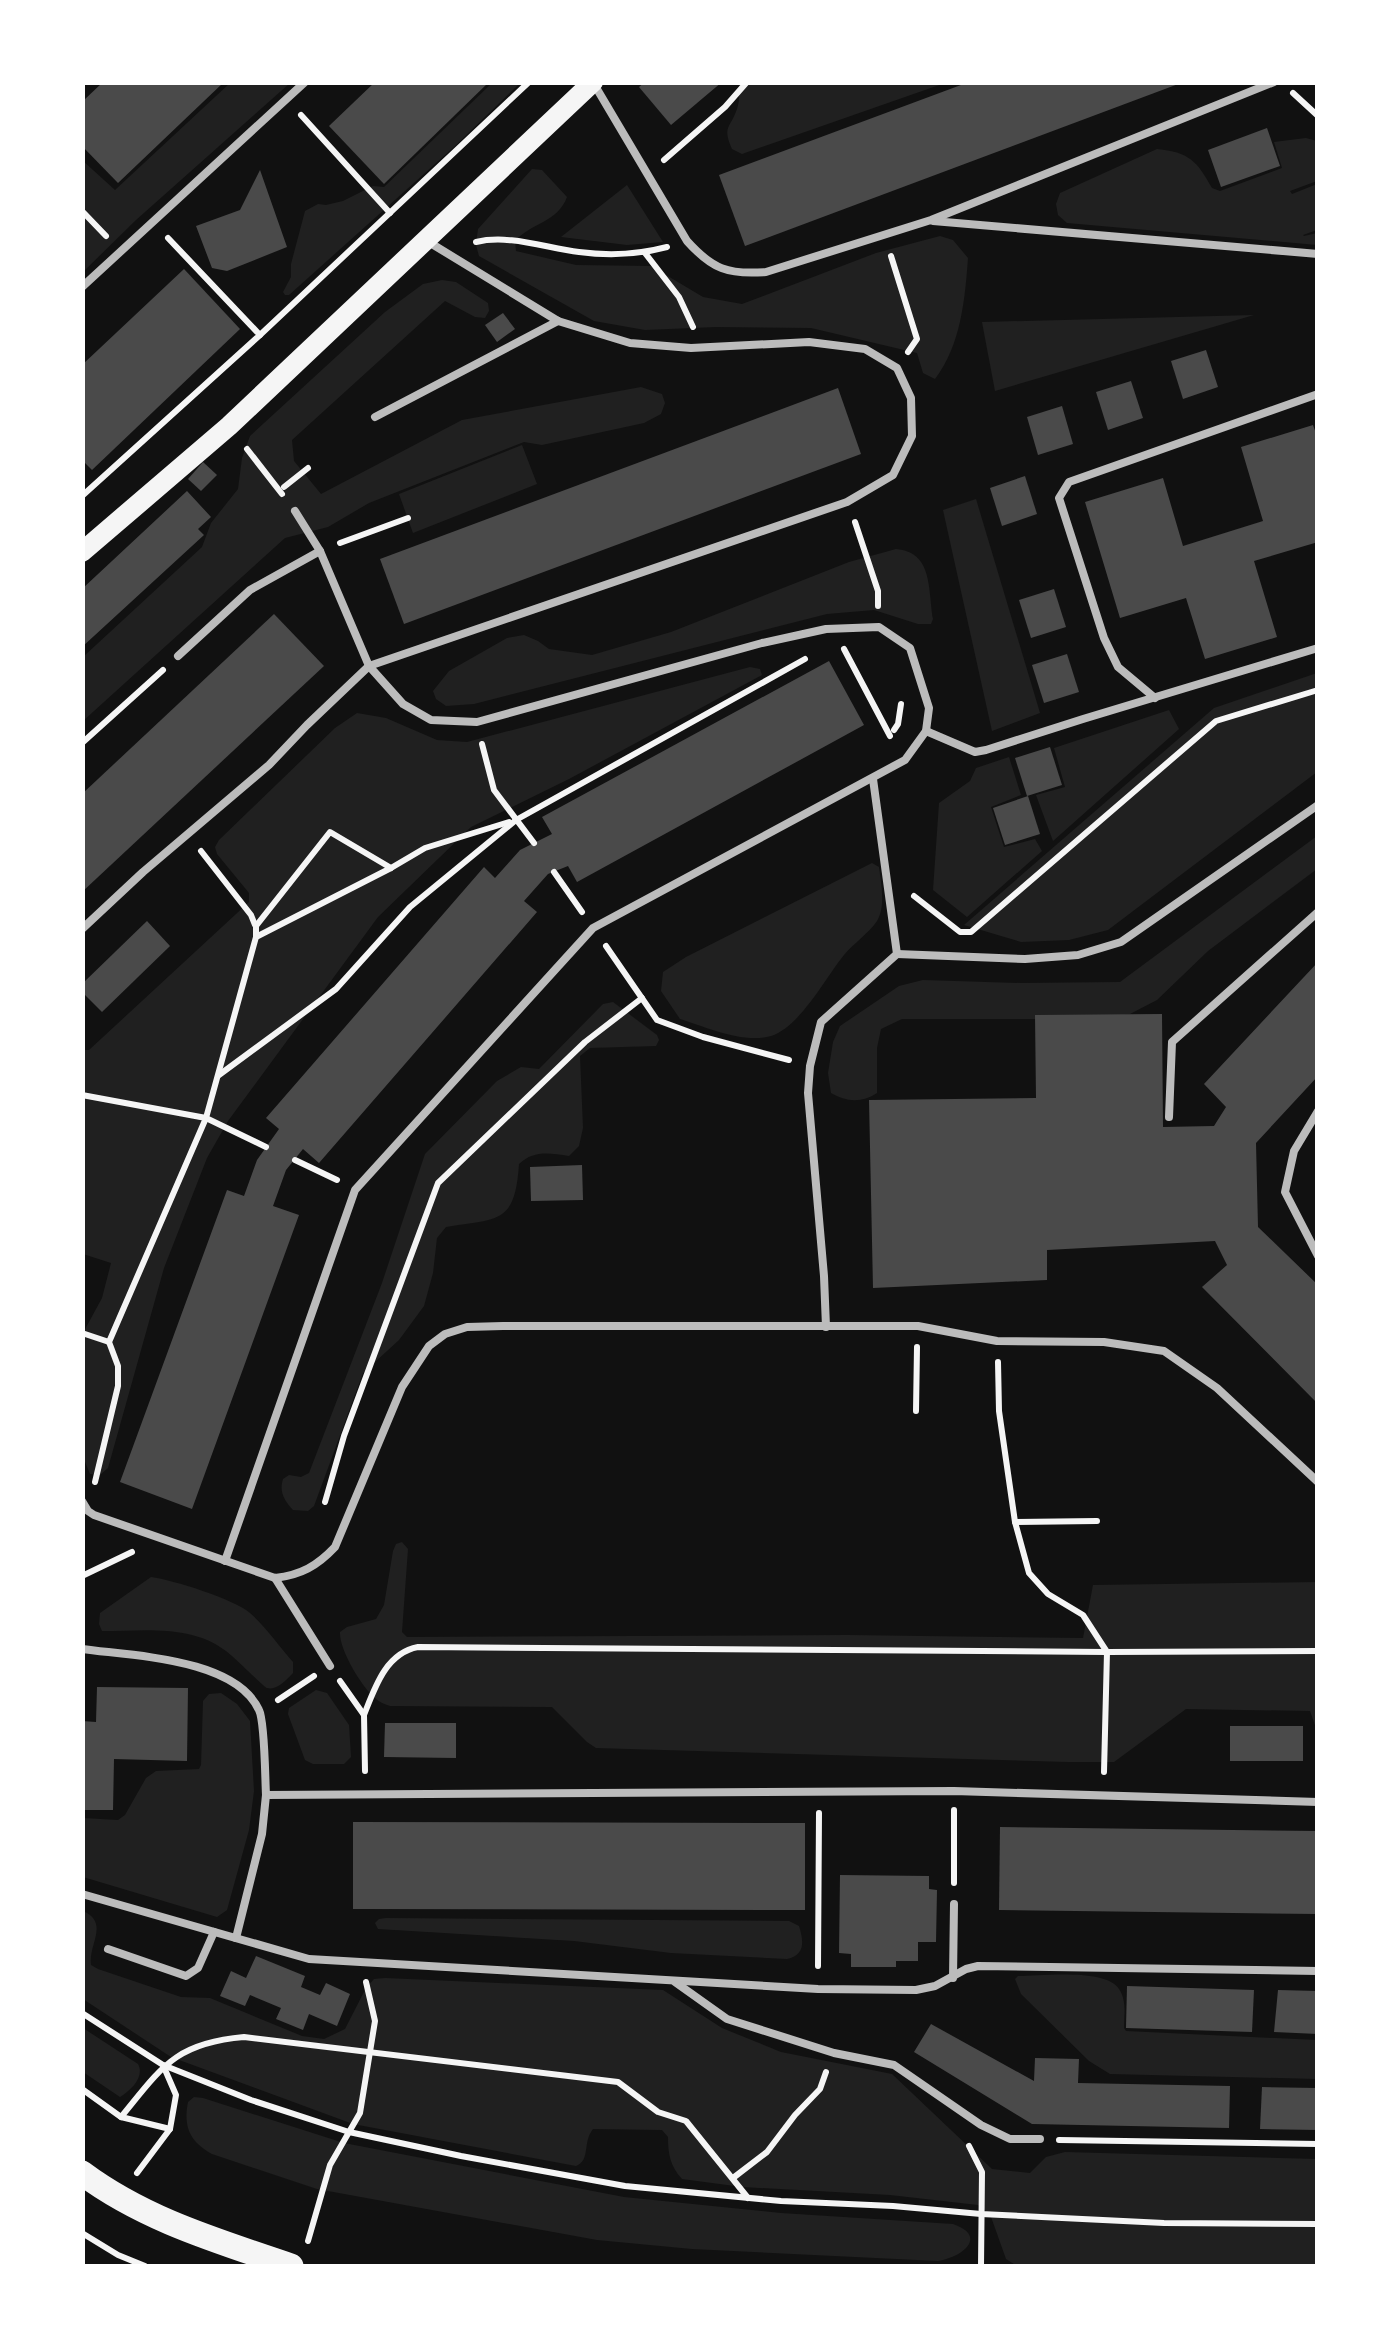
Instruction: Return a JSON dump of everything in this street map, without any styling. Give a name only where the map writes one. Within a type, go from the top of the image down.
[{"type":"main road","points":[[86,543],[229,426],[435,246],[593,82]]},
{"type":"main road","points":[[82,2173],[118,2198],[169,2224],[291,2266]]},
{"type":"lane","points":[[82,287],[304,82]]},
{"type":"lane","points":[[593,82],[687,241],[706,262],[741,274],[766,272],[931,220],[1274,82]]},
{"type":"lane","points":[[931,220],[1318,254]]},
{"type":"lane","points":[[82,929],[270,765],[368,666],[848,502],[893,475],[912,436],[911,398],[897,368],[865,349],[809,342],[706,347],[630,343],[558,321],[435,246]]},
{"type":"lane","points":[[374,418],[558,321]]},
{"type":"lane","points":[[1155,698],[1118,667],[1104,638],[1059,498],[1069,482],[1318,394]]},
{"type":"lane","points":[[225,1561],[355,1190],[593,928],[905,760],[926,731],[930,708],[910,648],[878,627],[826,629],[762,642],[477,722],[431,720],[403,704],[368,666],[320,550],[294,511]]},
{"type":"lane","points":[[178,656],[250,590],[320,550]]},
{"type":"lane","points":[[926,731],[975,752],[1318,648]]},
{"type":"lane","points":[[872,778],[897,954]]},
{"type":"lane","points":[[826,1327],[808,1093],[821,1022],[897,954],[1024,959],[1078,955],[1121,942],[1318,805]]},
{"type":"lane","points":[[1169,1117],[1172,1042],[1318,912]]},
{"type":"lane","points":[[1318,1112],[1294,1151],[1285,1192],[1318,1256]]},
{"type":"lane","points":[[82,1501],[88,1512],[275,1578],[304,1572],[335,1547],[402,1387],[429,1346],[445,1334],[467,1326],[918,1326],[998,1341],[1104,1342],[1164,1351],[1217,1388],[1318,1482]]},
{"type":"lane","points":[[275,1578],[330,1666]]},
{"type":"lane","points":[[82,1649],[188,1664],[228,1678],[261,1712],[266,1795],[262,1834],[236,1938]]},
{"type":"lane","points":[[266,1795],[954,1791],[1318,1802]]},
{"type":"lane","points":[[82,1894],[309,1959],[818,1989],[916,1990],[935,1986],[978,1966],[1318,1971]]},
{"type":"lane","points":[[952,1978],[954,1904]]},
{"type":"lane","points":[[108,1949],[186,1976],[198,1968],[214,1932]]},
{"type":"lane","points":[[671,1979],[727,2019],[834,2053],[894,2065],[981,2125],[1010,2139],[1040,2139]]},
{"type":"path","points":[[82,496],[529,82]]},
{"type":"path","points":[[654,146],[663,161],[748,82]]},
{"type":"path","points":[[1283,82],[1318,116]]},
{"type":"path","points":[[287,99],[390,213]]},
{"type":"path","points":[[82,211],[120,251]]},
{"type":"path","points":[[153,222],[260,335]]},
{"type":"path","points":[[884,236],[917,339]]},
{"type":"path","points":[[435,246],[486,240],[618,255],[645,253],[687,241]]},
{"type":"path","points":[[645,253],[679,297],[706,347]]},
{"type":"path","points":[[252,456],[294,511]]},
{"type":"path","points":[[280,491],[308,468]]},
{"type":"path","points":[[320,550],[408,518]]},
{"type":"path","points":[[867,554],[878,591]]},
{"type":"path","points":[[841,644],[890,736]]},
{"type":"path","points":[[219,1075],[336,989],[410,907],[516,820],[820,652]]},
{"type":"path","points":[[82,743],[178,656]]},
{"type":"path","points":[[889,891],[916,897],[960,932],[971,932],[1216,722],[1318,690]]},
{"type":"path","points":[[477,722],[494,790],[534,843]]},
{"type":"path","points":[[256,937],[425,848],[516,820]]},
{"type":"path","points":[[256,926],[330,832],[391,868]]},
{"type":"path","points":[[88,1512],[118,1386],[118,1366],[109,1342],[206,1118],[256,937],[251,915],[206,856]]},
{"type":"path","points":[[554,872],[657,1020],[810,1066]]},
{"type":"path","points":[[324,1504],[344,1436],[438,1183],[584,1042],[642,998]]},
{"type":"path","points":[[82,1095],[206,1118],[266,1147]]},
{"type":"path","points":[[294,1160],[355,1190]]},
{"type":"path","points":[[916,1411],[918,1326]]},
{"type":"path","points":[[82,1333],[109,1342]]},
{"type":"path","points":[[998,1341],[999,1411],[1015,1522],[1029,1574],[1048,1594],[1083,1615],[1107,1652],[1104,1796]]},
{"type":"path","points":[[1015,1522],[1096,1521]]},
{"type":"path","points":[[82,1576],[160,1538]]},
{"type":"path","points":[[365,1771],[364,1715],[382,1674],[406,1649],[418,1646],[1318,1651]]},
{"type":"path","points":[[261,1712],[314,1676]]},
{"type":"path","points":[[350,1696],[364,1715]]},
{"type":"path","points":[[954,1791],[954,1904]]},
{"type":"path","points":[[818,1989],[819,1792]]},
{"type":"path","points":[[318,2206],[330,2166],[360,2113],[375,2021],[361,1962]]},
{"type":"path","points":[[82,2014],[163,2065],[251,2100],[349,2132],[625,2186],[981,2214],[1318,2224]]},
{"type":"path","points":[[121,2117],[163,2065],[198,2044],[244,2037],[618,2082],[658,2112],[686,2122],[748,2198]]},
{"type":"path","points":[[732,2178],[767,2152],[820,2090],[834,2053]]},
{"type":"path","points":[[118,2198],[170,2129],[176,2095],[163,2065]]},
{"type":"path","points":[[82,2089],[121,2117],[170,2129]]},
{"type":"path","points":[[1040,2139],[1318,2144]]},
{"type":"path","points":[[981,2266],[982,2172]]},
{"type":"path","points":[[82,2233],[145,2266]]},
{"type":"shaded area","points":[[230,83],[290,83],[83,272],[82,160],[115,190]]},
{"type":"shaded area","points":[[492,83],[520,83],[454,147],[285,295],[305,211],[318,204],[343,201],[373,186],[384,187]]},
{"type":"shaded area","points":[[739,83],[945,83],[742,154],[732,149],[727,132],[738,106]]},
{"type":"shaded area","points":[[1306,138],[1317,141],[1317,181],[1290,191],[1292,194],[1317,184],[1317,230],[1303,235],[1317,233],[1317,245],[1067,223],[1058,215],[1060,193],[1157,149],[1191,160],[1212,188],[1220,191],[1282,168],[1274,142]]},
{"type":"shaded area","points":[[532,169],[542,170],[567,197],[557,212],[515,241],[516,251],[576,265],[651,266],[703,297],[742,304],[876,253],[940,236],[953,240],[968,258],[963,305],[951,352],[935,379],[923,373],[917,353],[811,328],[645,330],[594,321],[479,256],[478,229]]},
{"type":"shaded area","points":[[627,185],[663,242],[627,245],[561,237]]},
{"type":"shaded area","points":[[456,282],[488,303],[489,311],[485,318],[475,317],[445,301],[292,440],[294,461],[321,494],[462,420],[641,387],[662,394],[665,403],[661,414],[644,423],[542,445],[524,442],[369,503],[328,527],[285,538],[83,721],[83,657],[202,547],[211,523],[238,489],[250,436],[385,312],[423,284]]},
{"type":"shaded area","points":[[1254,315],[995,391],[982,322]]},
{"type":"shaded area","points":[[522,445],[537,484],[413,533],[399,494]]},
{"type":"shaded area","points":[[976,499],[1040,713],[992,731],[943,510]]},
{"type":"shaded area","points":[[896,549],[917,557],[923,565],[929,584],[931,624],[918,624],[874,610],[827,614],[474,704],[446,706],[433,691],[449,671],[507,638],[524,635],[549,649],[592,655],[671,632],[849,562]]},
{"type":"shaded area","points":[[750,667],[760,669],[762,675],[471,827],[378,917],[228,1121],[207,1158],[164,1268],[108,1468],[100,1475],[90,1474],[83,1457],[83,1333],[102,1298],[111,1263],[83,1254],[82,1050],[89,1050],[249,902],[249,893],[217,854],[219,840],[335,728],[357,713],[386,718],[437,740],[467,742]]},
{"type":"shaded area","points":[[1317,673],[1317,772],[1108,930],[1069,940],[1021,942],[964,925],[1214,708]]},
{"type":"shaded area","points":[[1169,710],[1179,729],[1053,841],[1036,795],[1065,787],[1054,748]]},
{"type":"shaded area","points":[[1009,757],[1021,795],[991,807],[1004,847],[1035,839],[1042,851],[967,917],[933,890],[939,803],[970,781],[976,768]]},
{"type":"shaded area","points":[[1317,836],[1317,869],[1208,951],[1157,1000],[1130,1014],[1093,1019],[902,1019],[881,1029],[877,1093],[854,1100],[831,1093],[828,1073],[840,1026],[899,986],[923,980],[1120,982]]},
{"type":"shaded area","points":[[872,863],[879,867],[882,887],[877,921],[844,955],[792,1023],[771,1036],[749,1038],[680,1019],[661,991],[663,972]]},
{"type":"shaded area","points":[[613,1002],[657,1035],[656,1046],[590,1048],[580,1056],[583,1128],[579,1146],[569,1156],[530,1156],[519,1164],[508,1208],[491,1219],[446,1227],[437,1238],[424,1306],[399,1340],[363,1373],[314,1506],[308,1511],[293,1510],[283,1496],[283,1479],[309,1473],[382,1283],[425,1154],[497,1081],[521,1067],[539,1069],[603,1004]]},
{"type":"shaded area","points":[[402,1542],[408,1549],[402,1632],[407,1637],[1083,1638],[1093,1585],[1317,1582],[1317,1731],[1310,1711],[1186,1709],[1114,1762],[1068,1762],[596,1748],[552,1707],[390,1706],[375,1698],[358,1676],[343,1648],[340,1632],[376,1619],[384,1605],[393,1551]]},
{"type":"shaded area","points":[[151,1577],[203,1591],[250,1613],[293,1662],[293,1673],[278,1686],[267,1688],[226,1651],[198,1636],[166,1631],[102,1631],[100,1613]]},
{"type":"shaded area","points":[[316,1690],[327,1693],[349,1725],[351,1757],[344,1764],[313,1764],[305,1760],[288,1714],[289,1708]]},
{"type":"shaded area","points":[[221,1693],[237,1704],[250,1721],[254,1791],[249,1830],[227,1910],[217,1917],[83,1877],[83,1818],[118,1820],[125,1815],[146,1778],[156,1771],[199,1769],[203,1701],[209,1694]]},
{"type":"shaded area","points":[[83,1911],[97,1928],[91,1965],[98,1969],[181,1997],[210,1998],[302,2036],[324,2039],[345,2029],[374,1979],[663,1990],[722,2028],[781,2052],[892,2074],[992,2169],[1030,2173],[1046,2157],[1065,2152],[1317,2159],[1317,2266],[1017,2266],[1006,2259],[990,2214],[978,2205],[682,2179],[672,2164],[668,2137],[662,2130],[593,2129],[583,2160],[576,2166],[353,2124],[171,2057],[86,2001]]},
{"type":"shaded area","points":[[386,1918],[789,1921],[799,1926],[802,1942],[800,1951],[787,1959],[671,1953],[574,1941],[378,1929],[375,1923]]},
{"type":"shaded area","points":[[1087,1976],[1112,1982],[1123,1998],[1126,2031],[1317,2040],[1317,2079],[1110,2074],[1089,2061],[1021,1994],[1015,1979]]},
{"type":"shaded area","points":[[83,2028],[138,2064],[138,2078],[120,2097],[83,2072]]},
{"type":"shaded area","points":[[194,2097],[344,2143],[624,2197],[781,2213],[953,2224],[969,2234],[970,2240],[963,2251],[938,2261],[692,2249],[597,2240],[317,2189],[204,2149],[193,2139],[188,2126],[188,2102]]},
{"type":"building","points":[[103,82],[224,82],[118,183],[82,146],[82,102]]},
{"type":"building","points":[[375,82],[489,82],[384,184],[329,126]]},
{"type":"building","points":[[645,82],[722,82],[671,125],[639,87]]},
{"type":"building","points":[[969,82],[1181,83],[745,246],[719,175]]},
{"type":"building","points":[[1267,128],[1280,166],[1221,187],[1208,150]]},
{"type":"building","points":[[260,170],[287,247],[227,271],[212,268],[196,226],[240,210]]},
{"type":"building","points":[[184,269],[240,329],[92,470],[82,460],[82,365]]},
{"type":"building","points":[[503,313],[515,329],[497,342],[485,325]]},
{"type":"building","points":[[1206,350],[1218,387],[1183,399],[1171,361]]},
{"type":"building","points":[[1131,381],[1143,418],[1108,430],[1096,392]]},
{"type":"building","points":[[838,388],[861,454],[404,624],[380,559]]},
{"type":"building","points":[[1062,406],[1073,444],[1038,455],[1027,417]]},
{"type":"building","points":[[1313,425],[1318,439],[1318,542],[1254,561],[1277,637],[1205,659],[1186,598],[1120,618],[1085,502],[1163,478],[1183,546],[1263,521],[1241,447]]},
{"type":"building","points":[[203,462],[217,475],[201,491],[188,479]]},
{"type":"building","points":[[1025,476],[1037,514],[1002,526],[990,488]]},
{"type":"building","points":[[187,491],[211,517],[198,529],[204,535],[82,647],[82,589]]},
{"type":"building","points":[[1054,589],[1066,627],[1031,638],[1019,600]]},
{"type":"building","points":[[274,614],[324,666],[82,892],[82,794]]},
{"type":"building","points":[[1067,654],[1079,692],[1044,703],[1032,665]]},
{"type":"building","points":[[829,661],[864,725],[577,882],[568,866],[548,874],[524,901],[537,912],[319,1163],[303,1149],[286,1170],[273,1206],[299,1215],[192,1509],[120,1482],[227,1190],[244,1196],[257,1160],[279,1129],[266,1118],[484,867],[495,878],[520,850],[552,834],[542,817]]},
{"type":"building","points":[[1050,747],[1062,785],[1027,796],[1015,758]]},
{"type":"building","points":[[1028,796],[1040,834],[1005,845],[993,808]]},
{"type":"building","points":[[147,921],[170,946],[102,1012],[82,992],[82,984]]},
{"type":"building","points":[[1318,962],[1318,1076],[1256,1143],[1258,1227],[1318,1285],[1318,1404],[1202,1287],[1227,1265],[1215,1241],[1047,1250],[1047,1280],[873,1288],[869,1100],[1036,1098],[1035,1015],[1162,1014],[1163,1127],[1214,1126],[1226,1107],[1204,1084]]},
{"type":"building","points":[[582,1165],[583,1200],[531,1201],[530,1167]]},
{"type":"building","points":[[97,1687],[188,1688],[187,1761],[114,1759],[113,1810],[82,1810],[82,1721],[96,1722]]},
{"type":"building","points":[[385,1723],[456,1723],[456,1758],[384,1757]]},
{"type":"building","points":[[1230,1726],[1303,1726],[1303,1761],[1230,1761]]},
{"type":"building","points":[[353,1822],[805,1823],[805,1910],[353,1909]]},
{"type":"building","points":[[1000,1827],[1318,1831],[1318,1914],[999,1910]]},
{"type":"building","points":[[840,1875],[929,1876],[929,1889],[937,1890],[936,1942],[918,1942],[918,1961],[896,1961],[896,1967],[851,1967],[851,1954],[839,1953]]},
{"type":"building","points":[[256,1956],[305,1976],[301,1987],[320,1995],[326,1983],[350,1994],[337,2026],[309,2014],[303,2030],[276,2019],[281,2008],[250,1995],[245,2006],[220,1996],[231,1971],[246,1978]]},
{"type":"building","points":[[1127,1986],[1254,1990],[1252,2032],[1126,2028]]},
{"type":"building","points":[[1278,1990],[1318,1991],[1318,2034],[1274,2032]]},
{"type":"building","points":[[931,2024],[1034,2081],[1035,2058],[1079,2059],[1078,2083],[1230,2086],[1229,2128],[1032,2124],[914,2052]]},
{"type":"building","points":[[1262,2087],[1318,2088],[1318,2130],[1260,2129]]}]
